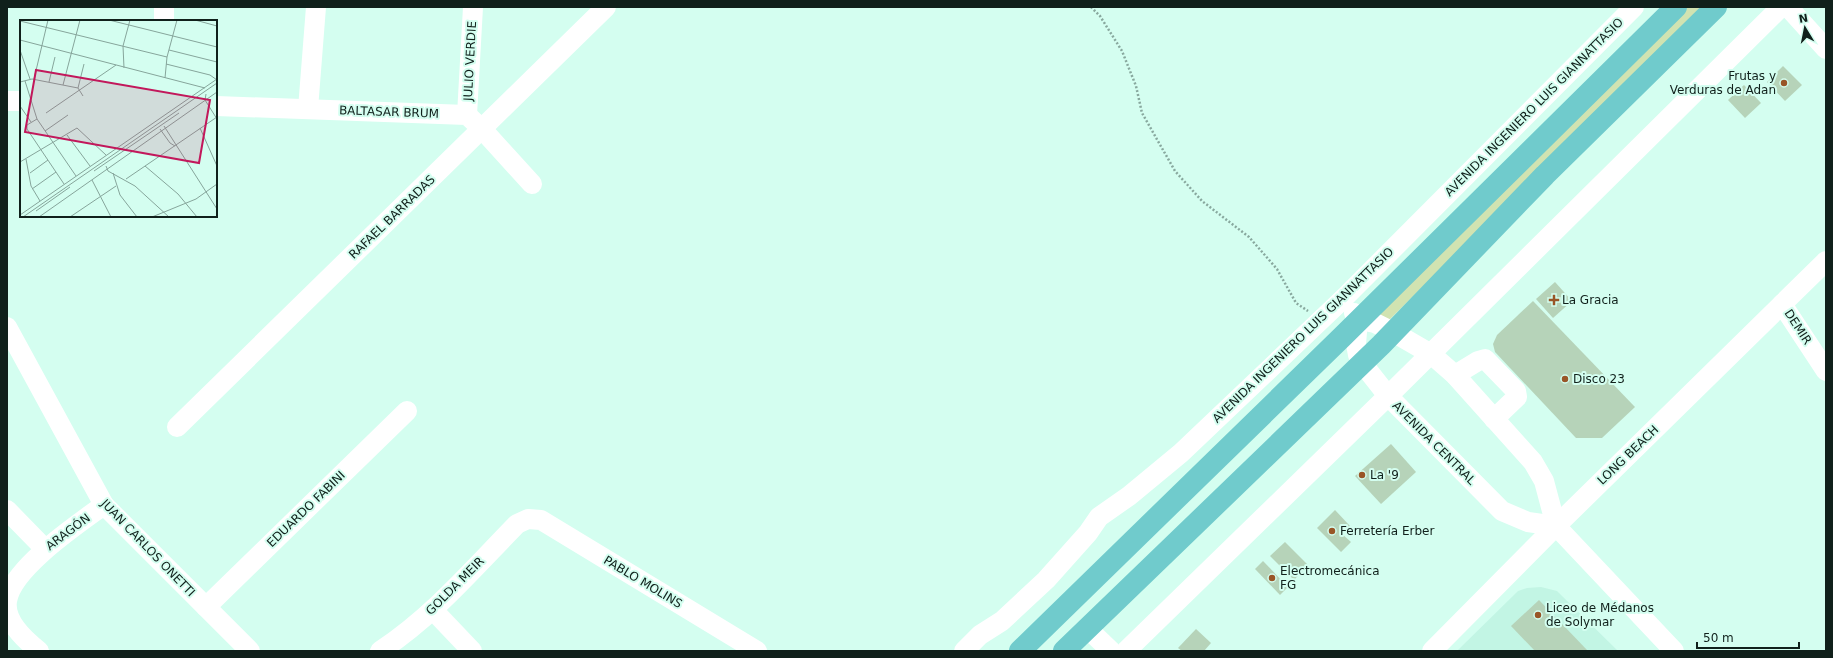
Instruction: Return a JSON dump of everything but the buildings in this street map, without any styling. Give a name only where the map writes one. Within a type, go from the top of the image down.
[{"type":"main road","points":[[1020,651],[1676,7]]},
{"type":"main road","points":[[1064,651],[1362,363],[1546,175],[1716,7]]},
{"type":"street","points":[[164,7],[164,20]]},
{"type":"street","points":[[308,110],[316,7]]},
{"type":"street","name":"JULIO VERDIE","points":[[467,115],[473,7]]},
{"type":"street","name":"RAFAEL BARRADAS","points":[[177,427],[606,7]]},
{"type":"street","name":"AVENIDA INGENIERO LUIS GIANNATTASIO","points":[[964,651],[980,635],[1002,621],[1046,580],[1088,533],[1099,517],[1129,496],[1181,453],[1345,296],[1634,7]]},
{"type":"street","points":[[1126,651],[1431,354],[1781,7]]},
{"type":"street","points":[[1788,7],[1826,49]]},
{"type":"street","points":[[7,101],[20,102]]},
{"type":"street","name":"BALTASAR BRUM","points":[[217,106],[467,115]]},
{"type":"street","points":[[467,115],[482,129],[532,184]]},
{"type":"street","name":"LONG BEACH","points":[[1432,651],[1556,526],[1826,261]]},
{"type":"street","points":[[1345,296],[1358,320],[1375,323],[1393,332],[1431,354],[1455,375],[1533,462],[1544,481],[1556,526],[1674,651]]},
{"type":"street","name":"DEMIR","points":[[1782,304],[1826,371]]},
{"type":"street","name":"AVENIDA CENTRAL","points":[[1358,320],[1356,344],[1362,363],[1388,396],[1502,511],[1528,522],[1556,526]]},
{"type":"street","name":"JUAN CARLOS ONETTI","points":[[7,327],[104,505],[250,651]]},
{"type":"street","points":[[1455,375],[1478,361],[1485,360],[1516,391],[1517,397],[1494,419]]},
{"type":"street","name":"EDUARDO FABINI","points":[[206,607],[407,411]]},
{"type":"street","name":"ARAGÓN","points":[[7,601],[13,585],[44,549],[104,505]]},
{"type":"street","points":[[7,510],[44,549]]},
{"type":"street","name":"GOLDA MEIR","points":[[380,651],[401,637],[433,610],[517,524],[528,519]]},
{"type":"street","name":"PABLO MOLINS","points":[[528,519],[541,520],[757,651]]},
{"type":"street","points":[[7,601],[8,614],[15,627],[39,651]]},
{"type":"street","points":[[433,610],[472,651]]},
{"type":"street","points":[[1087,628],[1111,651]]},
{"type":"path","points":[[1091,7],[1100,16],[1122,51],[1136,86],[1142,112],[1175,171],[1202,201],[1249,237],[1277,269],[1296,303],[1318,321]]},
{"type":"shaded area","points":[[1687,7],[1706,7],[1384,325],[1375,316]]},
{"type":"shaded area","name":"Liceo de Médanos de Solymar","points":[[1541,587],[1557,591],[1618,651],[1457,651],[1518,591],[1527,588]]},
{"type":"place","name":"Frutas y Verduras de Adan","points":[[1784,83]]},
{"type":"place","name":"La Gracia","points":[[1554,300]]},
{"type":"place","name":"Disco 23","points":[[1565,379]]},
{"type":"place","name":"La '9","points":[[1362,475]]},
{"type":"place","name":"Ferretería Erber","points":[[1332,531]]},
{"type":"place","name":"Electromecánica FG","points":[[1272,578]]},
{"type":"place","name":"Liceo de Médanos de Solymar","points":[[1538,615]]}]
